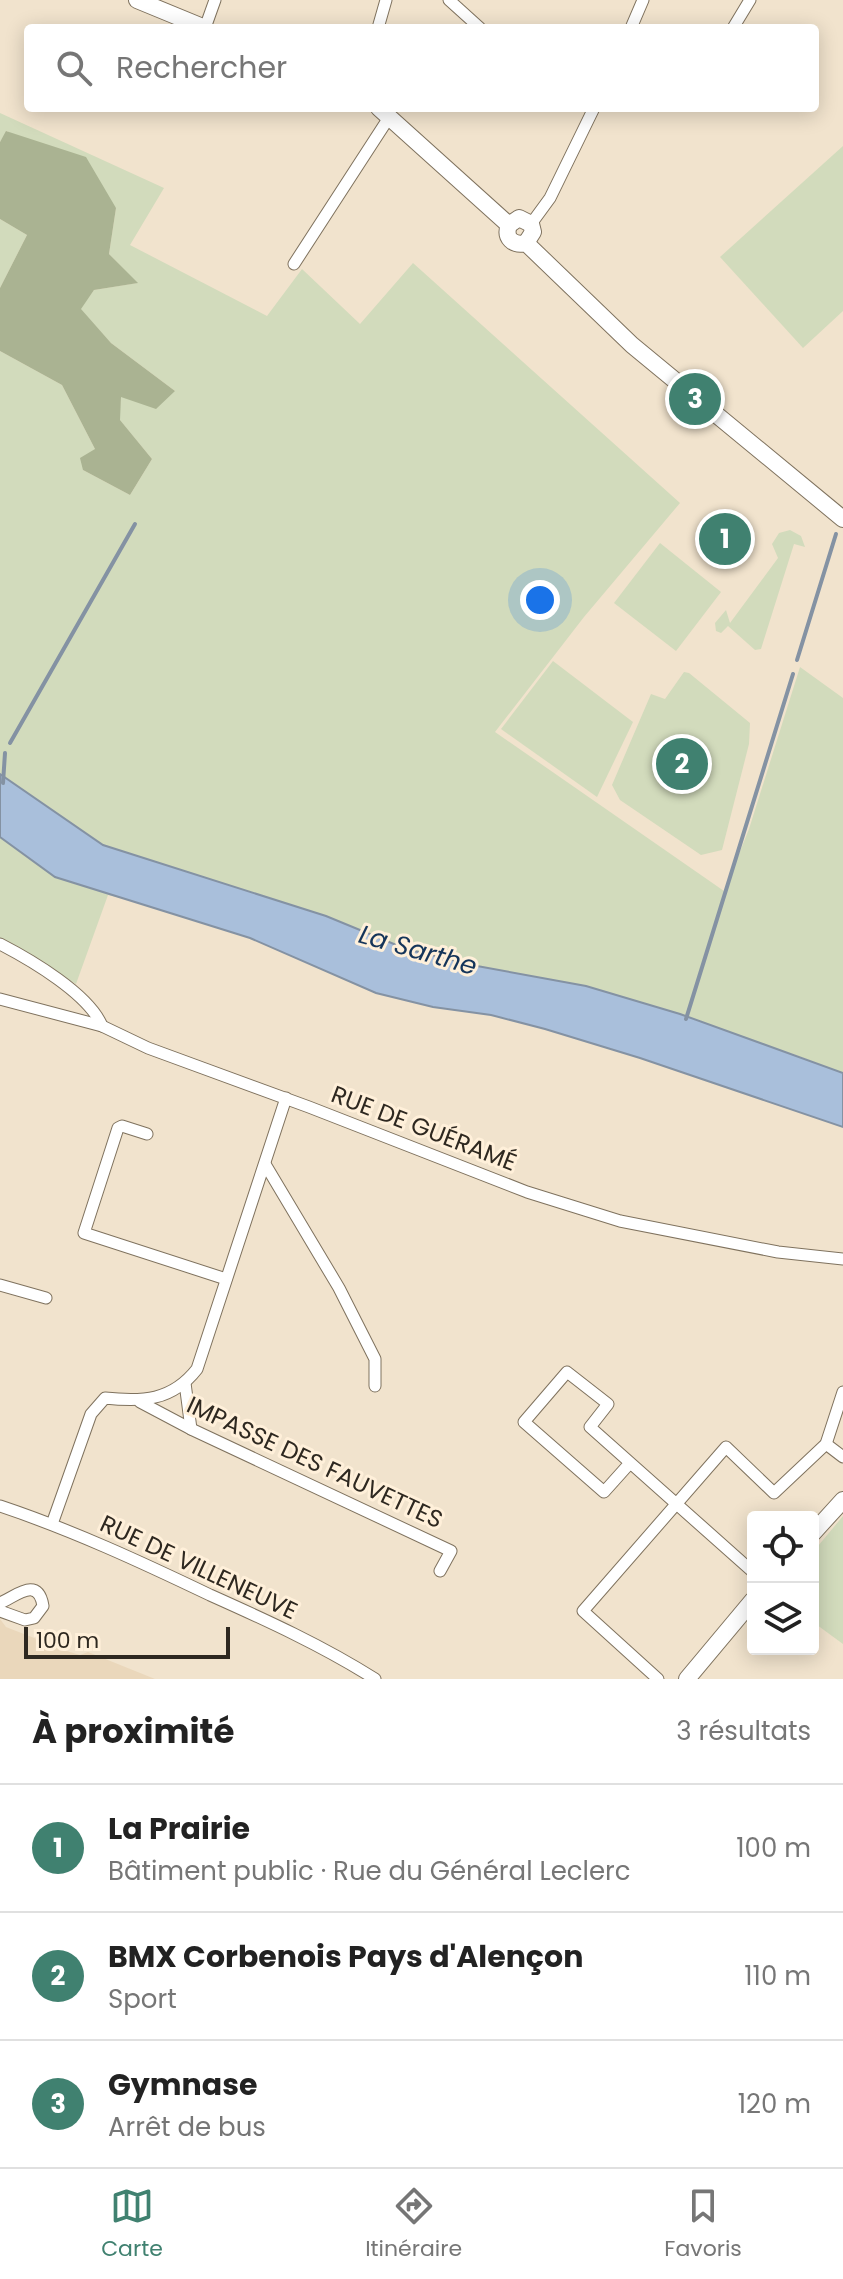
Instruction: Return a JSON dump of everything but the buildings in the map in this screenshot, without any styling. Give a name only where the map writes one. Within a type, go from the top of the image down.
[{"type":"street","points":[[137,0],[195,24]]},
{"type":"street","points":[[206,24],[215,0]]},
{"type":"street","points":[[379,24],[386,0]]},
{"type":"street","points":[[449,0],[476,24]]},
{"type":"street","points":[[633,24],[643,0]]},
{"type":"street","points":[[735,24],[750,0]]},
{"type":"street","points":[[294,264],[384,112],[509,225]]},
{"type":"street","points":[[531,224],[519,218],[509,225],[507,233],[518,244],[526,243],[532,237],[531,224],[550,198],[592,112]]},
{"type":"street","points":[[526,243],[632,345],[843,519]]},
{"type":"street","points":[[0,944],[35,962],[96,1011],[102,1026]]},
{"type":"street","name":"RUE DE GUÉRAMÉ","points":[[0,999],[102,1026],[148,1048],[527,1192],[620,1221],[778,1252],[843,1259]]},
{"type":"street","points":[[52,1524],[91,1414],[105,1398],[140,1402],[160,1396],[185,1383],[197,1369],[286,1098]]},
{"type":"street","points":[[147,1134],[122,1126],[118,1128],[84,1233],[226,1279]]},
{"type":"street","points":[[265,1164],[339,1288],[375,1359],[375,1386]]},
{"type":"street","points":[[0,1285],[46,1298]]},
{"type":"street","points":[[630,1463],[604,1492],[524,1422],[567,1372],[608,1404],[590,1427],[747,1567]]},
{"type":"street","points":[[185,1383],[191,1429]]},
{"type":"street","points":[[658,1679],[583,1611],[726,1447],[774,1493],[826,1444],[843,1392]]},
{"type":"street","name":"IMPASSE DES FAUVETTES","points":[[140,1402],[451,1551],[440,1571]]},
{"type":"street","points":[[826,1444],[843,1457]]},
{"type":"street","points":[[819,1526],[843,1500]]},
{"type":"street","name":"RUE DE VILLENEUVE","points":[[0,1506],[52,1524],[269,1622],[375,1679]]},
{"type":"street","points":[[0,1603],[23,1590],[33,1590],[42,1598],[43,1606],[34,1618],[25,1620],[0,1611]]},
{"type":"street","points":[[687,1679],[747,1607]]},
{"type":"shaded area","points":[[0,1619],[6,1627],[70,1652],[80,1655],[88,1652],[155,1679],[0,1679]]},
{"type":"green space","points":[[0,113],[164,188],[130,245],[267,316],[302,269],[360,324],[413,263],[680,503],[584,617],[495,732],[724,891],[749,829],[800,667],[843,698],[843,1073],[793,1054],[108,895],[76,984],[0,940],[0,351],[62,385],[95,449],[83,470],[130,495],[152,459],[119,419],[121,396],[175,391],[111,343],[80,309],[94,290],[137,283],[109,254],[116,208],[7,131],[0,142]]},
{"type":"green space","points":[[6,131],[86,157],[116,208],[109,254],[138,283],[94,290],[81,309],[111,343],[175,391],[156,409],[121,397],[120,420],[152,459],[130,495],[83,470],[80,458],[95,449],[62,385],[0,351],[0,288],[27,235],[0,219],[0,142]]},
{"type":"green space","points":[[843,146],[843,311],[803,348],[720,257]]},
{"type":"green space","points":[[0,219],[27,235],[0,288]]},
{"type":"green space","points":[[790,530],[801,536],[805,547],[794,544],[761,649],[755,650],[728,626],[721,633],[716,631],[715,623],[726,610],[730,623],[778,558],[772,544],[779,533]]},
{"type":"green space","points":[[660,543],[721,592],[676,651],[614,603]]},
{"type":"green space","points":[[553,661],[633,722],[597,797],[501,729]]},
{"type":"green space","points":[[684,672],[750,723],[749,744],[722,850],[701,855],[620,800],[612,785],[651,694],[665,699]]},
{"type":"green space","points":[[843,1516],[843,1644],[819,1626],[819,1545]]},
{"type":"water","points":[[0,774],[103,845],[326,916],[406,949],[586,986],[680,1014],[843,1073],[843,1127],[545,1029],[491,1015],[433,1007],[376,993],[250,938],[55,877],[0,837]]},
{"type":"waterway","points":[[10,743],[135,524]]},
{"type":"waterway","points":[[797,660],[836,534]]},
{"type":"waterway","points":[[686,1019],[793,674]]},
{"type":"waterway","points":[[3,783],[5,753]]},
{"type":"place","name":"Gymnase","points":[[695,399]]},
{"type":"place","name":"La Prairie","points":[[725,539]]},
{"type":"place","name":"BMX Corbenois Pays d'Alençon","points":[[682,764]]},
{"type":"water label","name":"La Sarthe","points":[[418,950]]}]
